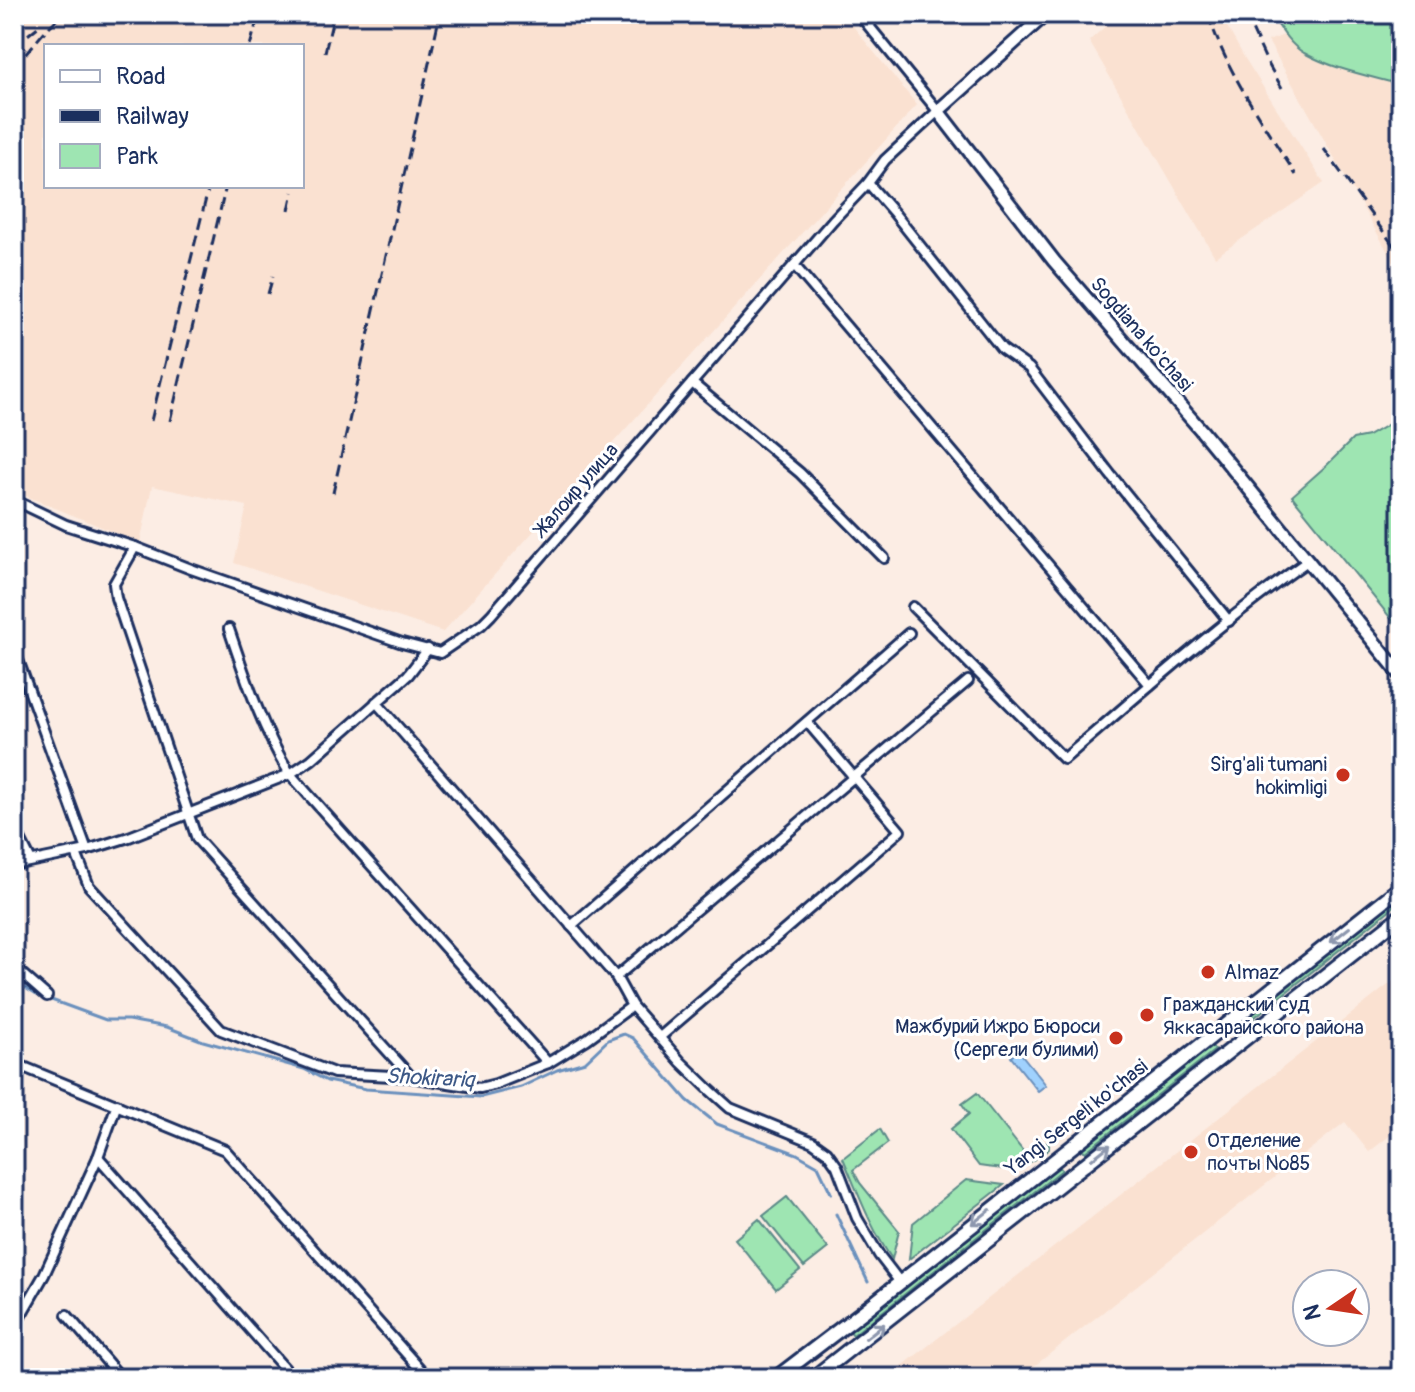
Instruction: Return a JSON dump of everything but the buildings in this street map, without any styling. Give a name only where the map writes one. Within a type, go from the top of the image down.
[{"type":"main road","name":"Yangi Sergeli ko'chasi","points":[[776,1378],[1401,887]]},
{"type":"main road","points":[[813,1378],[1401,916]]},
{"type":"main road","points":[[1226,1025],[1240,1043]]},
{"type":"main road","points":[[1063,1152],[1077,1171]]},
{"type":"main road","points":[[826,1339],[841,1357]]},
{"type":"street","name":"Sogdiana ko'chasi","points":[[859,14],[1054,261],[1201,430],[1401,675]]},
{"type":"street","name":"Жалоир улица","points":[[428,649],[440,653],[491,615],[885,160],[1046,14]]},
{"type":"street","points":[[868,183],[1002,349],[1029,368],[1229,621]]},
{"type":"street","points":[[794,265],[1150,685]]},
{"type":"street","points":[[692,383],[800,473],[884,558]]},
{"type":"street","points":[[14,500],[66,525],[402,643],[428,649],[408,675],[311,760],[290,774],[129,837],[76,853],[14,865]]},
{"type":"street","points":[[135,547],[114,584],[116,598],[197,839],[411,1077]]},
{"type":"street","points":[[913,607],[1064,759],[1150,685],[1309,560]]},
{"type":"street","points":[[229,629],[255,705],[290,774],[548,1063]]},
{"type":"street","points":[[571,926],[909,633]]},
{"type":"street","points":[[14,649],[87,850]]},
{"type":"street","points":[[616,977],[968,681]]},
{"type":"street","points":[[376,702],[616,977],[632,1006],[681,1062],[730,1108],[813,1142],[827,1152],[837,1166],[857,1218],[899,1281]]},
{"type":"street","points":[[660,1037],[900,831],[807,722]]},
{"type":"street","points":[[14,827],[31,861]]},
{"type":"street","points":[[76,853],[89,886],[221,1030],[334,1073],[411,1077],[480,1088],[548,1063],[632,1006]]},
{"type":"street","points":[[14,967],[47,996]]},
{"type":"street","points":[[14,1063],[225,1150],[428,1378]]},
{"type":"street","points":[[14,1327],[44,1275],[98,1157],[117,1104]]},
{"type":"street","points":[[98,1157],[293,1378]]},
{"type":"street","points":[[67,1315],[121,1378]]},
{"type":"shaded area","points":[[27,14],[843,14],[917,105],[443,632],[234,563],[247,506],[152,486],[140,543],[14,491],[14,20]]},
{"type":"shaded area","points":[[1119,14],[1220,14],[1324,183],[1215,257],[1089,41]]},
{"type":"shaded area","points":[[1284,35],[1302,52],[1401,85],[1401,275],[1268,41]]},
{"type":"shaded area","points":[[1401,975],[1401,1127],[1369,1152],[1345,1122],[1019,1378],[887,1378]]},
{"type":"green space","points":[[1271,14],[1401,14],[1401,85],[1339,68],[1304,53],[1289,40]]},
{"type":"green space","points":[[1401,417],[1401,631],[1292,496],[1353,439],[1368,436]]},
{"type":"green space","points":[[1401,894],[1401,901],[1236,1032],[1233,1028]]},
{"type":"green space","points":[[1211,1045],[1215,1050],[1085,1152],[1081,1148]]},
{"type":"green space","points":[[977,1093],[1027,1156],[1049,1141],[1049,1149],[1016,1168],[979,1166],[951,1129],[969,1114],[962,1104]]},
{"type":"green space","points":[[880,1129],[888,1143],[853,1170],[899,1231],[892,1259],[871,1222],[843,1158]]},
{"type":"green space","points":[[1058,1165],[1062,1170],[853,1335],[849,1330]]},
{"type":"green space","points":[[966,1180],[1004,1185],[909,1259],[913,1223]]},
{"type":"green space","points":[[787,1197],[828,1248],[804,1267],[763,1216]]},
{"type":"green space","points":[[759,1219],[800,1270],[776,1289],[735,1239]]},
{"type":"water","points":[[1018,1050],[1046,1085],[1038,1091],[1011,1057]]},
{"type":"waterway","name":"Shokirariq","points":[[14,981],[35,994],[106,1020],[128,1020],[167,1027],[203,1041],[304,1069],[327,1081],[366,1089],[481,1097],[521,1087],[557,1070],[585,1062],[608,1040],[624,1034],[633,1038],[687,1100],[717,1124],[797,1154],[818,1166],[831,1193]]},
{"type":"waterway","name":"Shokirariq","points":[[836,1214],[868,1282]]},
{"type":"railway","points":[[14,68],[62,14]]},
{"type":"railway","points":[[251,44],[259,14]]},
{"type":"railway","points":[[325,52],[334,14]]},
{"type":"railway","points":[[333,493],[440,14]]},
{"type":"railway","points":[[1208,14],[1235,77],[1296,175]]},
{"type":"railway","points":[[1245,14],[1282,88]]},
{"type":"railway","points":[[14,46],[39,26]]},
{"type":"railway","points":[[1324,149],[1401,256]]},
{"type":"railway","points":[[151,421],[209,188]]},
{"type":"railway","points":[[170,421],[226,188]]},
{"type":"railway","points":[[289,210],[293,192]]},
{"type":"railway","points":[[268,294],[273,276]]},
{"type":"place","name":"Sirg'ali tumani hokimligi","points":[[1343,775]]},
{"type":"place","name":"Almaz","points":[[1208,972]]},
{"type":"place","name":"Гражданский суд Яккасарайского района","points":[[1147,1015]]},
{"type":"place","name":"Мажбурий Ижро Бюроси (Сергели булими)","points":[[1116,1038]]},
{"type":"place","name":"Отделение почты №85","points":[[1191,1152]]}]
